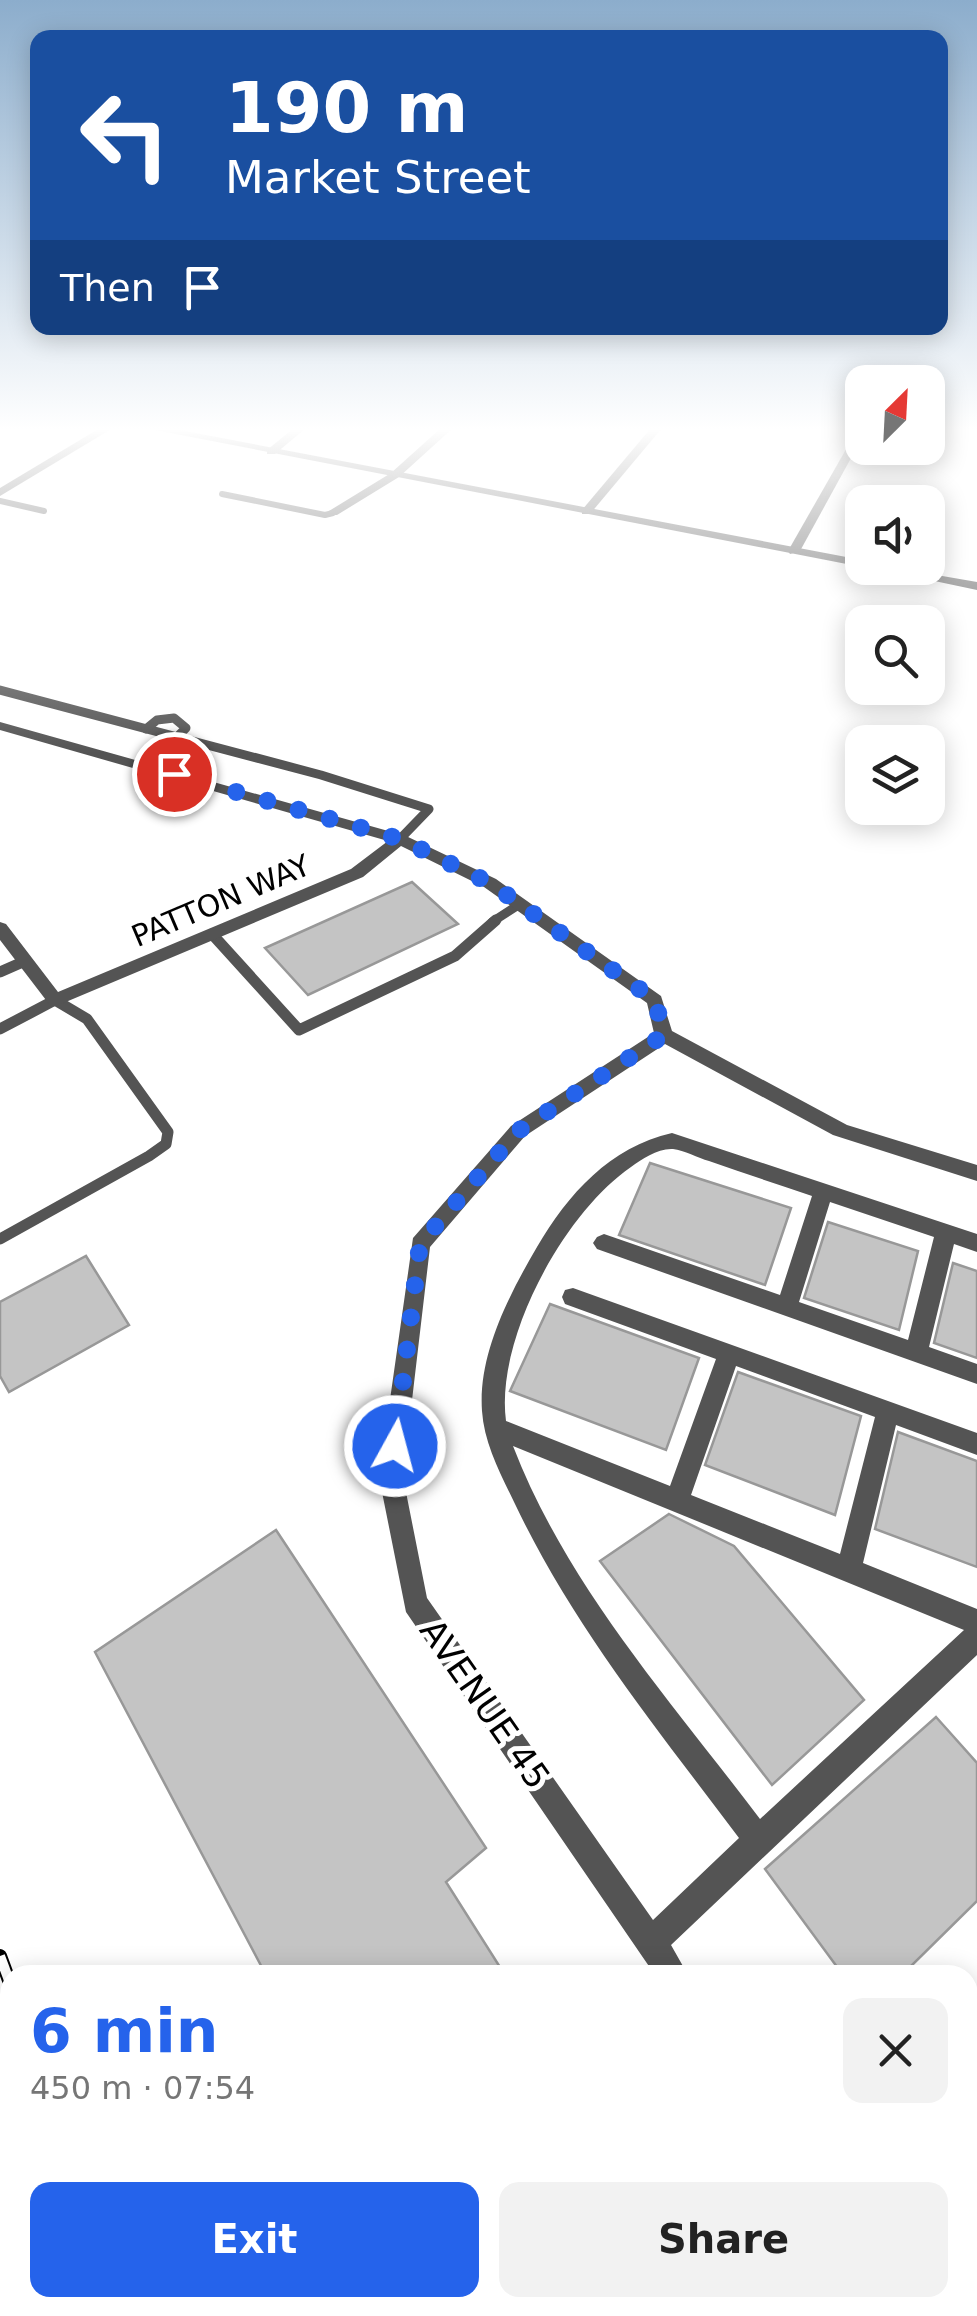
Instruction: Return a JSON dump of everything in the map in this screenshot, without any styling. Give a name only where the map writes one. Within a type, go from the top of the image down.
[{"type":"street","points":[[714,536],[845,561]]},
{"type":"street","points":[[794,551],[802,536]]},
{"type":"street","points":[[945,580],[977,586]]},
{"type":"street","points":[[0,726],[400,839],[490,883],[655,1000],[664,1035],[840,1130],[977,1173]]},
{"type":"street","name":"PATTON WAY","points":[[55,1000],[357,873],[400,839]]},
{"type":"street","points":[[0,928],[55,1000]]},
{"type":"street","name":"AVENUE 45","points":[[664,1035],[518,1131],[420,1244],[391,1477],[415,1603],[667,1965]]},
{"type":"street","points":[[756,1838],[570,1581],[540,1533],[502,1448],[493,1408],[495,1377],[505,1340],[546,1251],[583,1201],[624,1161],[654,1143],[672,1142],[977,1243]]},
{"type":"street","points":[[787,1307],[823,1192]]},
{"type":"street","points":[[916,1352],[946,1233]]},
{"type":"street","points":[[604,1243],[977,1374]]},
{"type":"street","points":[[573,1297],[977,1444]]},
{"type":"street","points":[[677,1500],[729,1354]]},
{"type":"street","points":[[849,1570],[888,1412]]},
{"type":"street","points":[[497,1428],[977,1622]]},
{"type":"street","points":[[651,1943],[756,1838],[889,1722],[977,1636]]},
{"type":"lane","points":[[0,690],[429,808],[400,839]]},
{"type":"lane","points":[[146,729],[157,720],[174,718],[186,728],[177,737]]},
{"type":"lane","points":[[212,934],[299,1030],[455,956],[489,924],[520,904]]},
{"type":"lane","points":[[0,972],[25,960]]},
{"type":"lane","points":[[0,1029],[55,1000],[87,1019],[168,1132],[166,1144],[0,1240]]},
{"type":"building","points":[[412,882],[458,924],[308,995],[265,948]]},
{"type":"building","points":[[650,1163],[791,1208],[765,1285],[619,1235]]},
{"type":"building","points":[[828,1222],[918,1251],[899,1330],[804,1298]]},
{"type":"building","points":[[86,1256],[129,1325],[9,1392],[0,1376],[0,1302]]},
{"type":"building","points":[[953,1263],[977,1271],[977,1358],[934,1343]]},
{"type":"building","points":[[550,1304],[699,1358],[666,1450],[510,1391]]},
{"type":"building","points":[[738,1372],[861,1416],[835,1515],[705,1465]]},
{"type":"building","points":[[898,1432],[977,1461],[977,1567],[875,1529]]},
{"type":"building","points":[[669,1514],[734,1546],[864,1700],[772,1785],[600,1561]]},
{"type":"building","points":[[276,1530],[486,1848],[446,1882],[499,1965],[261,1965],[95,1652]]},
{"type":"building","points":[[936,1717],[977,1763],[977,1901],[912,1965],[836,1965],[765,1869]]},
{"type":"railway","points":[[0,1956],[3,1965]]},
{"type":"route","points":[[174,774],[400,839],[490,883],[655,1000],[664,1035],[518,1131],[420,1244],[395,1446]]}]
